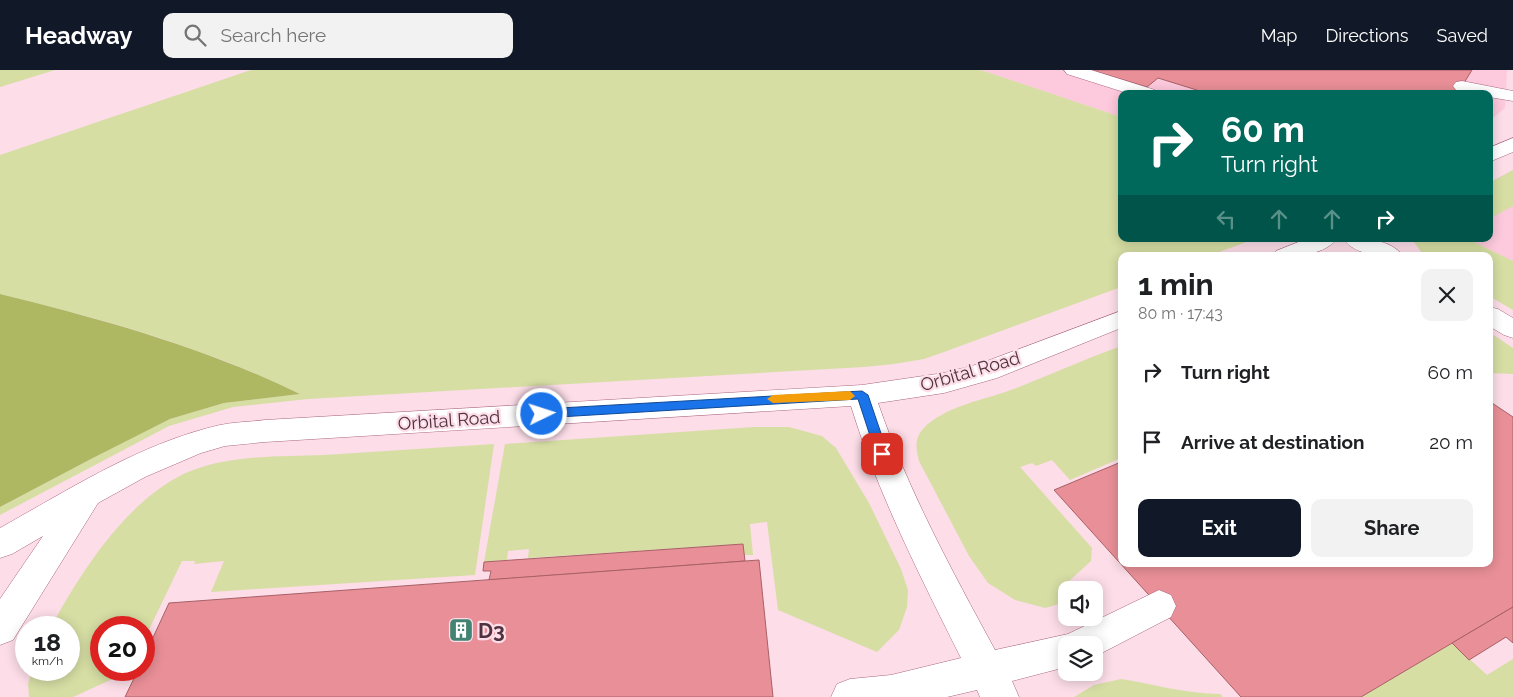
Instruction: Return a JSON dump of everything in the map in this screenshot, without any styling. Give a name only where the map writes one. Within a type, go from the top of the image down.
[{"type":"lane","points":[[1073,70],[1136,90]]},
{"type":"lane","points":[[1462,86],[1482,90]]},
{"type":"lane","points":[[1493,92],[1513,96]]},
{"type":"lane","points":[[1493,154],[1512,146]]},
{"type":"lane","points":[[1294,252],[1318,242]]},
{"type":"lane","points":[[1361,242],[1382,252]]},
{"type":"lane","points":[[1493,316],[1513,329]]},
{"type":"lane","name":"Orbital Road","points":[[0,544],[141,466],[176,450],[221,436],[265,431],[862,395],[944,383],[987,370],[1118,319]]},
{"type":"lane","points":[[862,395],[870,423],[888,469],[938,576],[993,683]]},
{"type":"lane","points":[[0,629],[87,496]]},
{"type":"lane","points":[[1099,636],[1159,606]]},
{"type":"lane","points":[[850,697],[993,683],[1058,654]]},
{"type":"shaded area","points":[[981,70],[1507,70],[1505,108],[1493,118],[1493,90],[1118,90],[1118,116]]},
{"type":"shaded area","points":[[1513,170],[1513,261],[1474,242],[1493,242],[1493,181]]},
{"type":"green space","points":[[0,70],[55,70],[0,87]]},
{"type":"green space","points":[[251,70],[981,70],[1118,116],[1118,242],[1247,242],[1219,252],[1118,252],[1118,288],[924,359],[894,364],[308,399],[233,407],[169,426],[0,515],[0,507],[170,419],[224,403],[300,394],[264,377],[190,348],[115,324],[0,294],[0,155]]},
{"type":"green space","points":[[1513,170],[1513,206],[1493,217],[1493,181]]},
{"type":"green space","points":[[1414,242],[1474,242],[1513,261],[1513,310],[1493,298],[1493,252],[1421,252]]},
{"type":"green space","points":[[0,294],[115,324],[153,336],[228,362],[300,394],[224,403],[170,419],[0,507]]},
{"type":"green space","points":[[1493,335],[1513,348],[1513,374],[1493,373]]},
{"type":"green space","points":[[1118,347],[1118,459],[1070,480],[1052,460],[1036,466],[1032,463],[1020,467],[1092,548],[1091,561],[1069,581],[1058,581],[1058,604],[1045,608],[1015,600],[988,583],[969,556],[919,461],[917,448],[917,440],[920,433],[931,421],[953,409],[1014,389]]},
{"type":"green space","points":[[754,427],[789,427],[822,436],[836,448],[869,503],[901,569],[908,590],[907,607],[899,630],[877,652],[778,610],[767,522],[750,524],[753,555],[744,555],[743,544],[528,558],[529,549],[508,551],[507,560],[484,562],[505,444]]},
{"type":"green space","points":[[494,444],[475,575],[211,592],[224,561],[194,564],[195,561],[182,561],[155,617],[90,616],[90,681],[108,681],[73,697],[29,697],[29,681],[80,681],[80,616],[57,616],[75,586],[104,544],[137,507],[156,491],[193,470],[229,461],[248,458]]},
{"type":"green space","points":[[1452,643],[1487,675],[1513,659],[1513,697],[1361,697]]},
{"type":"green space","points":[[1121,679],[1182,691],[1220,694],[1223,697],[1074,697],[1094,685]]},
{"type":"building","points":[[1091,70],[1472,70],[1460,90],[1197,90],[1158,78],[1147,87]]},
{"type":"building","points":[[1493,404],[1513,417],[1513,607],[1361,697],[1241,697],[1124,567],[1493,567]]},
{"type":"building","points":[[1118,463],[1118,561],[1054,490]]},
{"type":"building","points":[[743,544],[745,561],[489,580],[491,571],[483,571],[484,562]]},
{"type":"building","name":"D3","points":[[759,560],[773,697],[125,697],[133,681],[155,681],[155,633],[169,603]]},
{"type":"building","points":[[1513,607],[1513,643],[1506,637],[1469,660],[1452,643]]},
{"type":"slow traffic","points":[[773,399],[850,396]]},
{"type":"place","name":"D3","points":[[461,630]]},
{"type":"route","points":[[542,414],[862,395],[882,454]]}]
